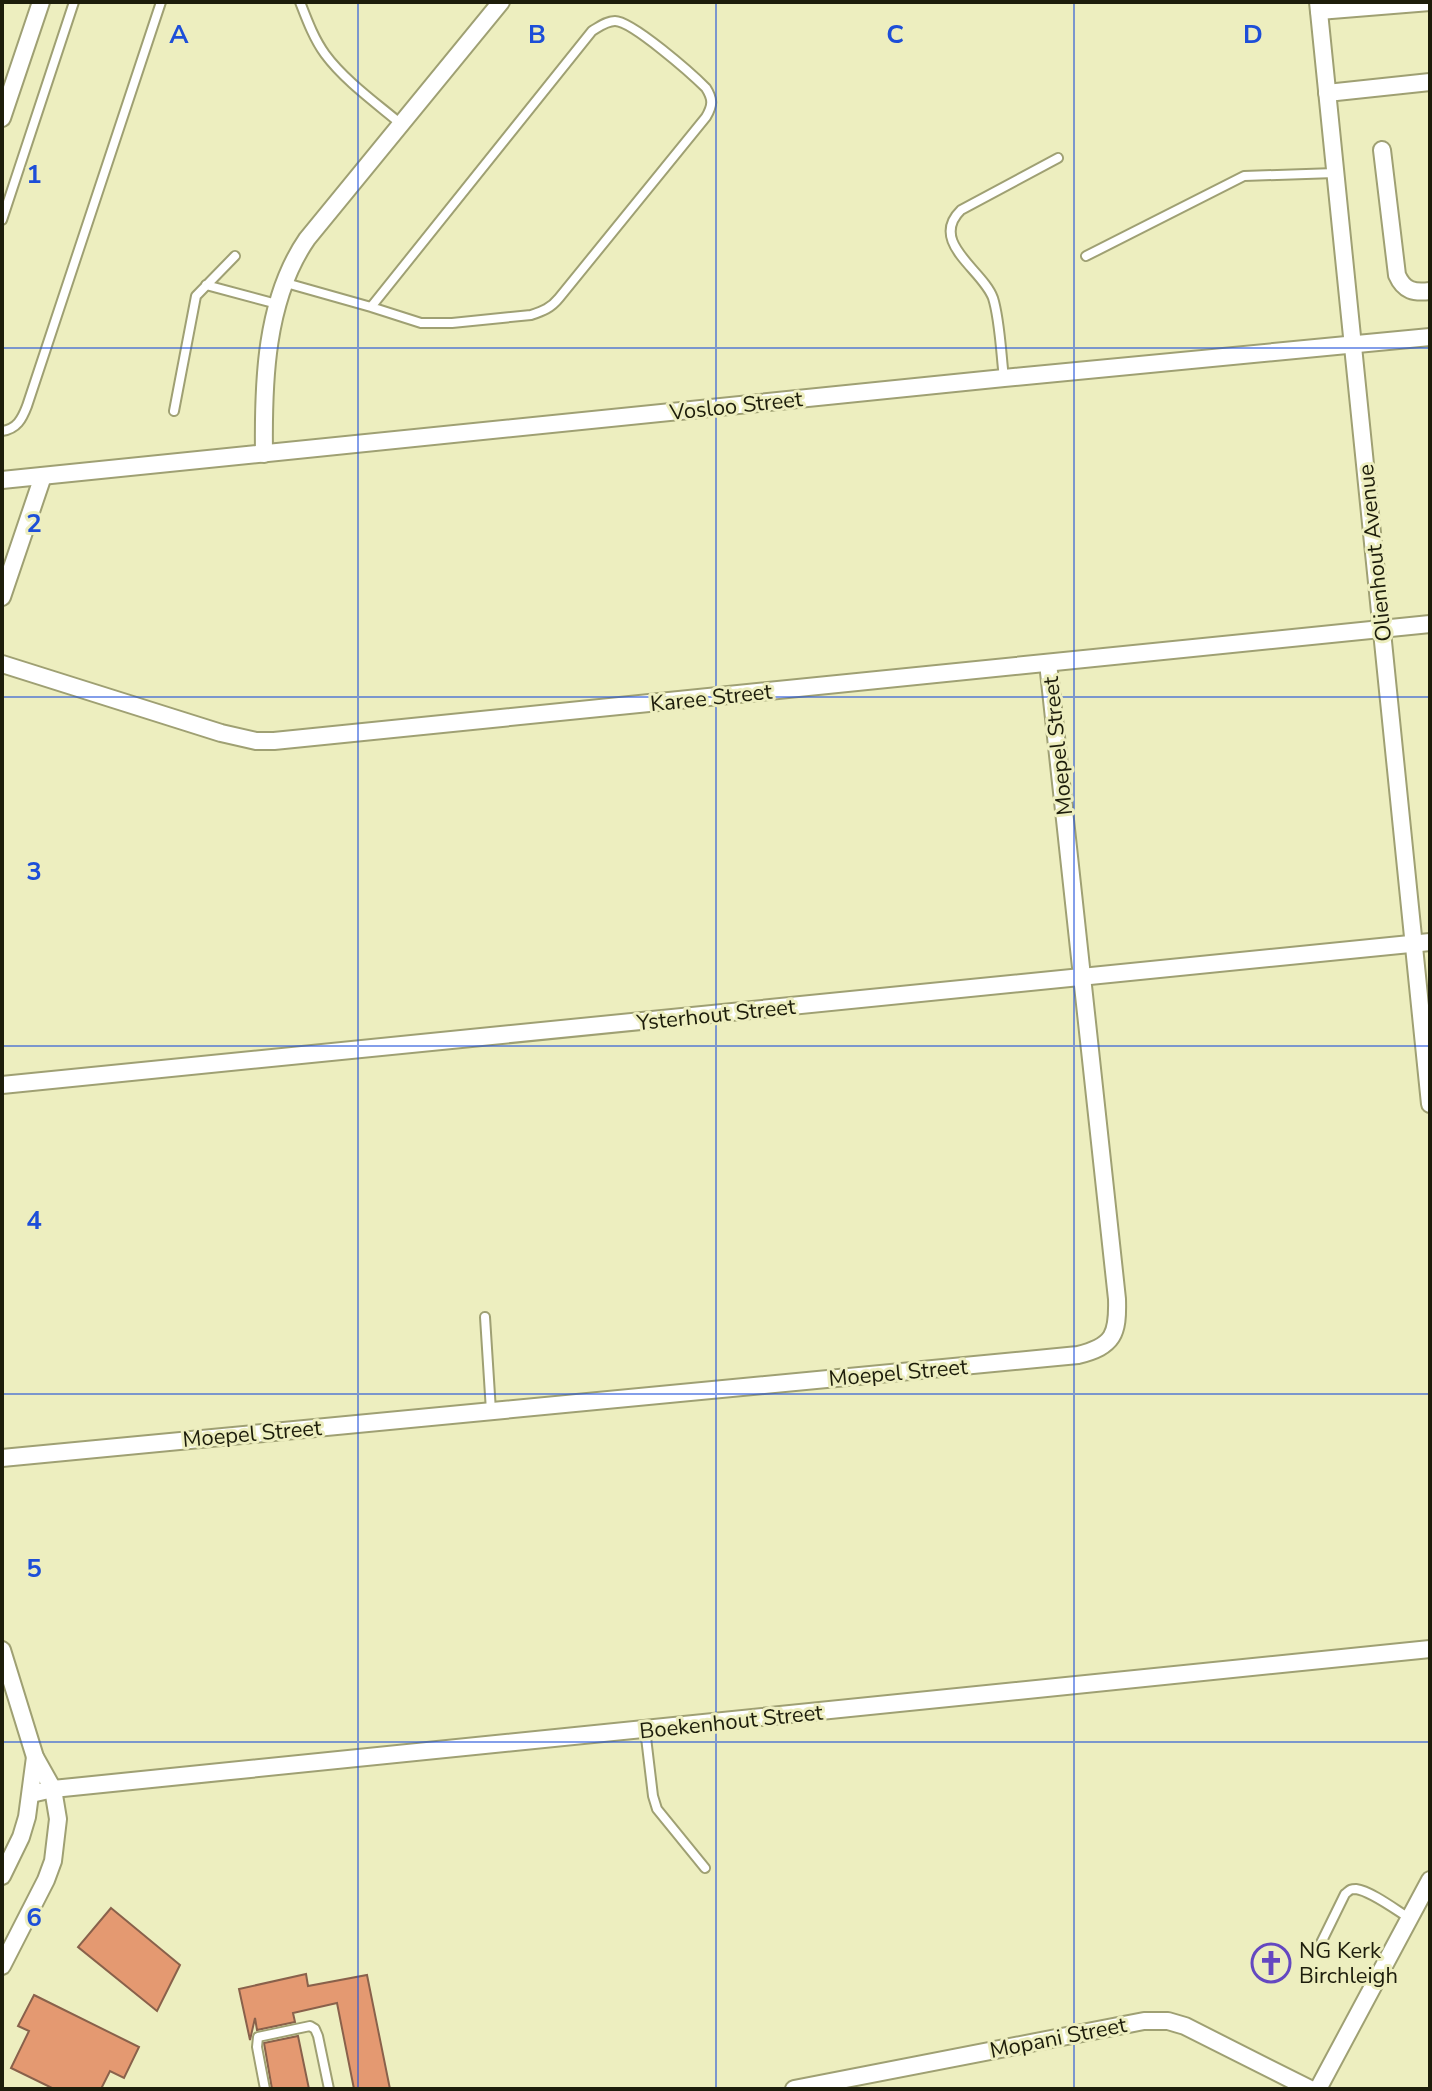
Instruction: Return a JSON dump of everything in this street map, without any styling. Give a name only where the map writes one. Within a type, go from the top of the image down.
[{"type":"street","points":[[2,118],[41,2]]},
{"type":"street","points":[[264,454],[263,402],[270,340],[278,304],[295,258],[307,239],[501,2]]},
{"type":"street","points":[[1318,7],[1430,2]]},
{"type":"street","name":"Olienhout Avenue","points":[[1318,7],[1382,629],[1422,943],[1430,1104]]},
{"type":"street","points":[[1327,93],[1430,82]]},
{"type":"street","points":[[1382,150],[1397,275],[1400,283],[1409,290],[1430,291]]},
{"type":"street","name":"Vosloo Street","points":[[2,480],[1430,337]]},
{"type":"street","points":[[2,597],[43,476]]},
{"type":"street","name":"Karee Street","points":[[2,664],[241,739],[265,741],[1430,624]]},
{"type":"street","name":"Moepel Street","points":[[2,1458],[1078,1355],[1106,1344],[1115,1333],[1117,1299],[1048,663]]},
{"type":"street","name":"Ysterhout Street","points":[[2,1085],[1422,943]]},
{"type":"street","name":"Boekenhout Street","points":[[31,1794],[53,1789],[1430,1649]]},
{"type":"street","points":[[2,1650],[35,1757],[53,1789],[58,1819],[53,1861],[46,1880],[2,1966]]},
{"type":"street","points":[[2,1876],[21,1837],[31,1794],[35,1757]]},
{"type":"street","points":[[1318,2089],[1430,1880]]},
{"type":"street","name":"Mopani Street","points":[[794,2089],[831,2085],[1144,2021],[1168,2021],[1185,2026],[1310,2089]]},
{"type":"lane","points":[[2,220],[74,2]]},
{"type":"lane","points":[[2,431],[7,431],[20,421],[27,406],[161,2]]},
{"type":"lane","points":[[300,2],[325,55],[401,124]]},
{"type":"lane","points":[[286,283],[411,321],[432,324],[531,315],[551,307],[706,117],[713,102],[706,88],[632,27],[615,21],[592,31],[371,307]]},
{"type":"lane","points":[[1004,378],[994,302],[983,280],[961,258],[950,225],[961,210],[1058,158]]},
{"type":"lane","points":[[1086,256],[1244,176],[1335,173]]},
{"type":"lane","points":[[174,411],[196,296],[235,256]]},
{"type":"lane","points":[[206,285],[278,304]]},
{"type":"lane","points":[[485,1317],[491,1411]]},
{"type":"lane","points":[[645,1729],[657,1809],[705,1868]]},
{"type":"lane","points":[[1318,1949],[1345,1894],[1350,1890],[1367,1893],[1410,1918]]},
{"type":"lane","points":[[265,2089],[258,2037],[310,2026],[318,2036],[329,2089]]},
{"type":"building","points":[[111,1908],[180,1965],[157,2011],[78,1947]]},
{"type":"building","points":[[306,1974],[308,1986],[367,1975],[390,2089],[354,2089],[337,2003],[293,2013],[295,2022],[257,2030],[255,2018],[250,2040],[239,1989]]},
{"type":"building","points":[[34,1995],[139,2047],[124,2078],[110,2071],[101,2089],[54,2089],[11,2068],[29,2031],[18,2026]]},
{"type":"building","points":[[298,2036],[309,2089],[272,2089],[264,2043]]},
{"type":"place","name":"NG Kerk Birchleigh","points":[[1271,1963]]}]
